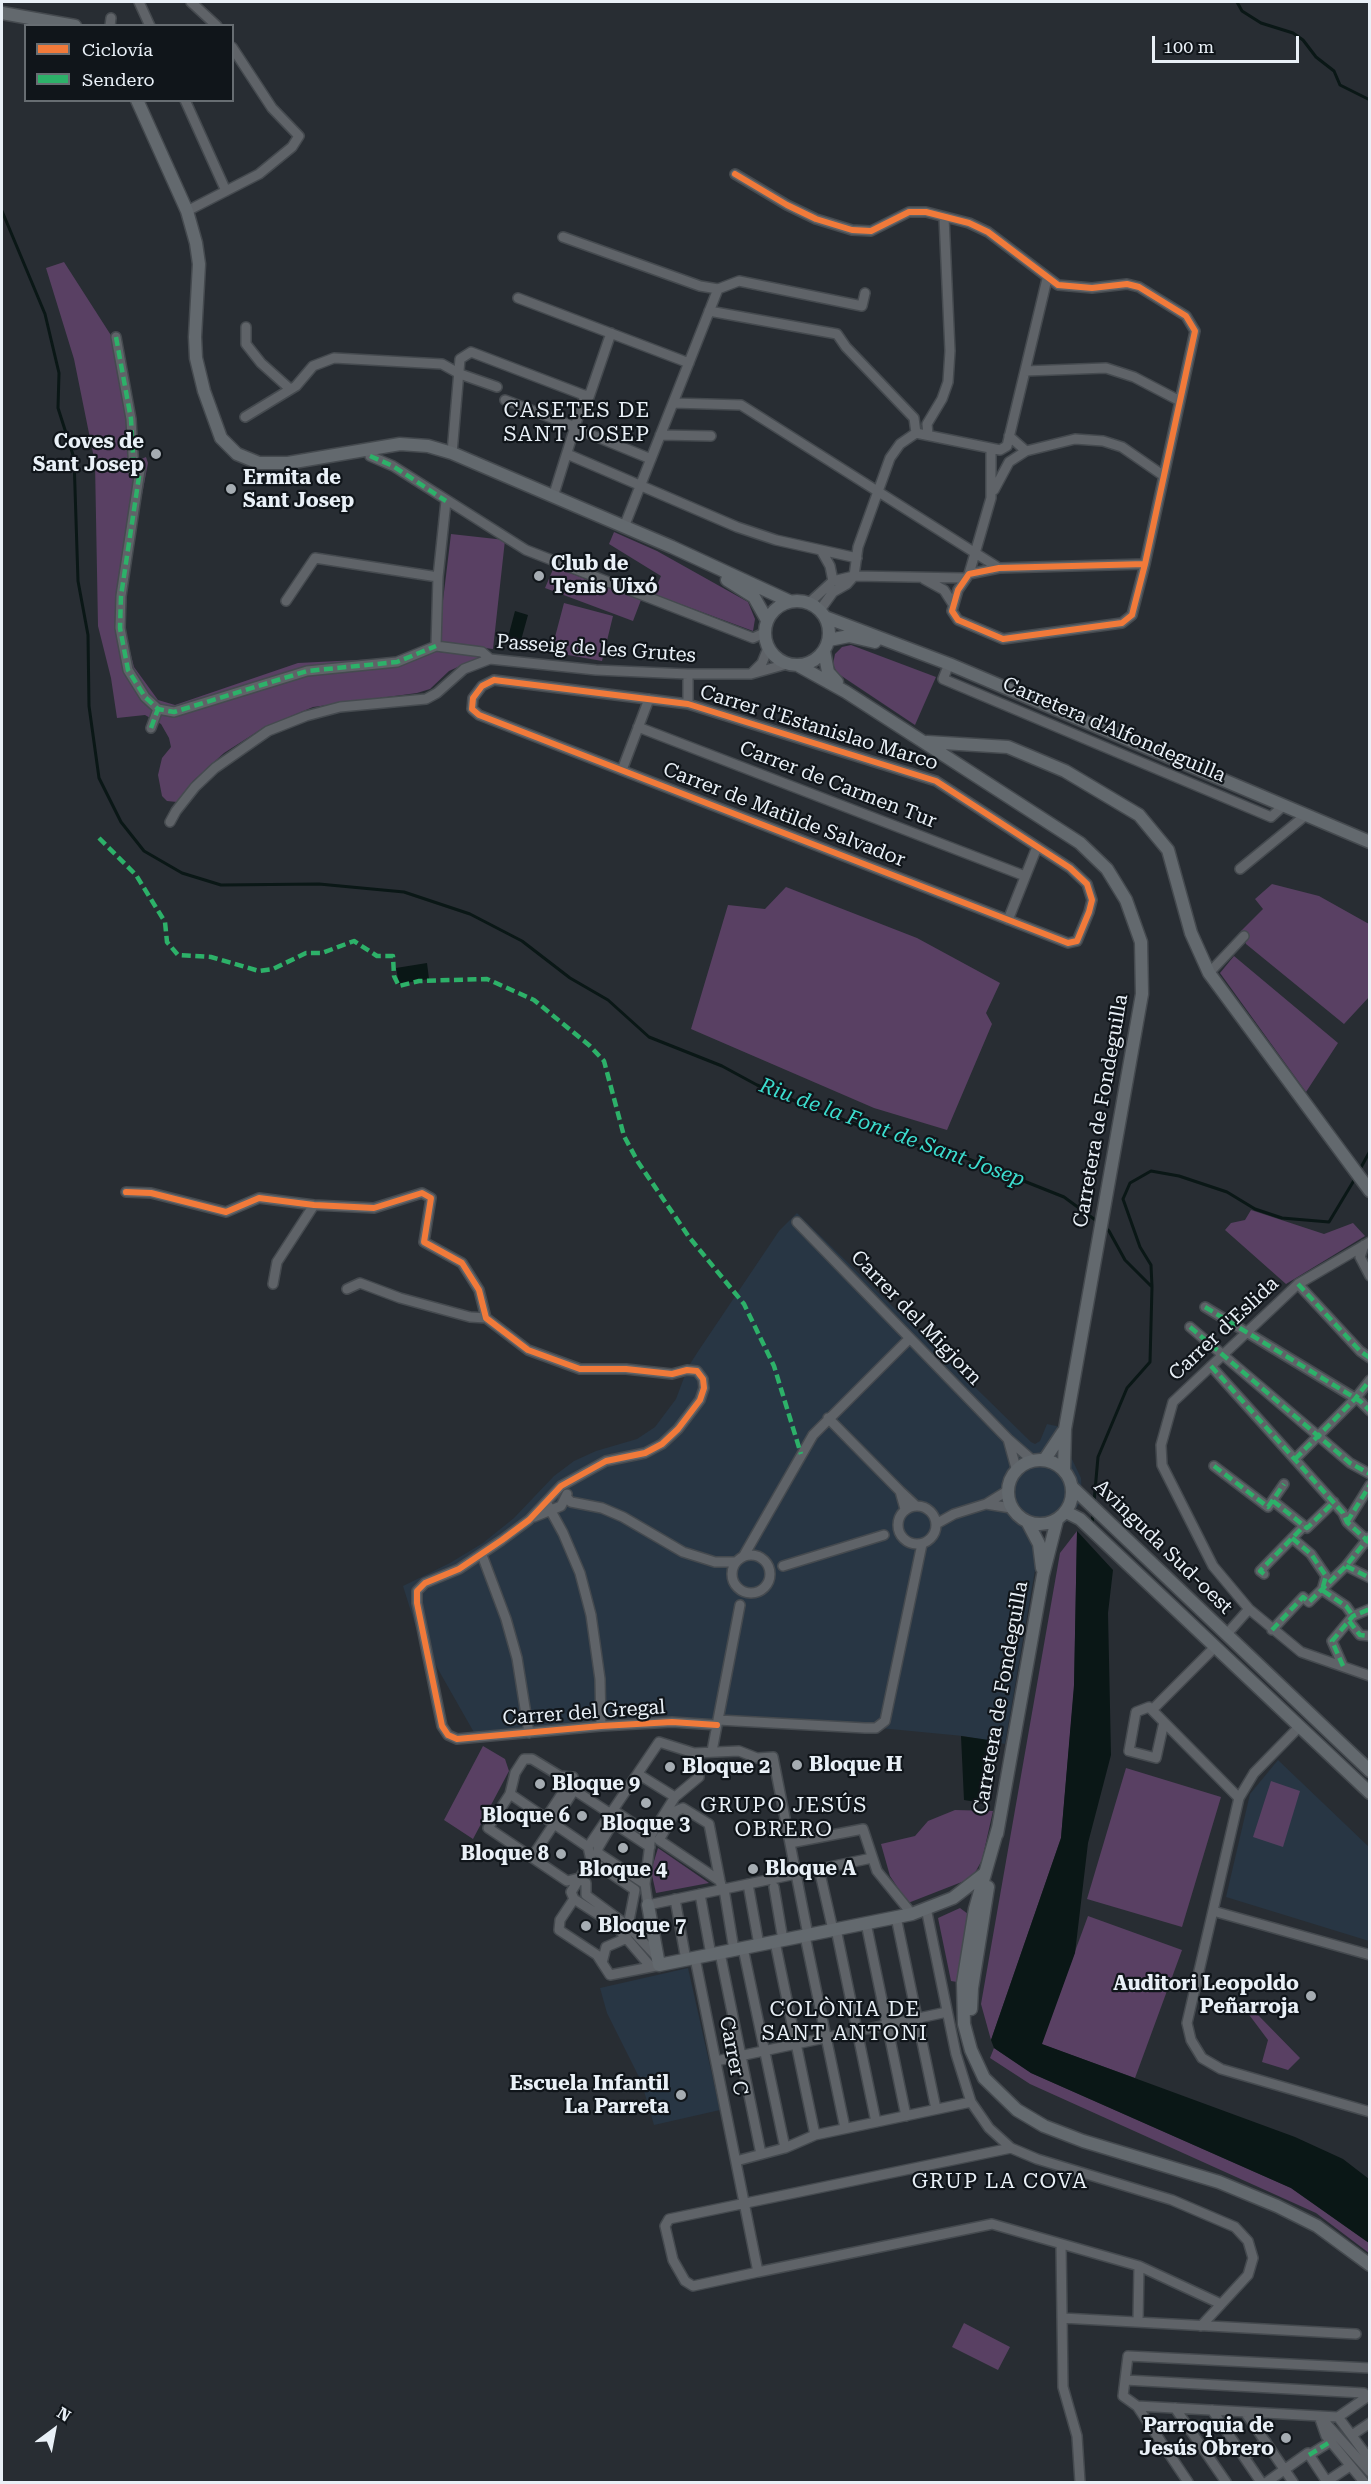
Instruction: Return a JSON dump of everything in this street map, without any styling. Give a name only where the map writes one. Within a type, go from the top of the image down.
[{"type":"main road","points":[[2,13],[64,24]]},
{"type":"main road","points":[[138,102],[187,211],[199,264],[196,358],[204,391],[221,438],[237,454],[259,464],[288,463],[400,444],[428,446],[452,453],[672,547],[789,601],[809,603],[823,613],[827,646],[814,661],[793,665],[775,658],[768,648],[765,627],[754,597],[672,547]]},
{"type":"main road","points":[[765,627],[776,608],[789,601]]},
{"type":"main road","name":"Carretera d'Alfondeguilla","points":[[823,613],[1370,842]]},
{"type":"main road","name":"Carretera d'Alfondeguilla","points":[[827,646],[849,636],[916,652]]},
{"type":"main road","name":"Carretera de Fondeguilla","points":[[827,646],[828,672],[846,692]]},
{"type":"main road","name":"Carretera de Fondeguilla","points":[[793,665],[846,692],[1080,843],[1107,869],[1126,900],[1140,942],[1142,994],[1065,1429],[1064,1469]]},
{"type":"main road","points":[[925,742],[1008,747],[1065,771],[1139,815],[1168,850],[1191,933],[1209,973],[1370,1191]]},
{"type":"main road","name":"Carretera de Fondeguilla","points":[[1045,1459],[1065,1429]]},
{"type":"main road","points":[[1045,1459],[1064,1469],[1076,1492],[1061,1516],[1043,1524],[1028,1523],[1011,1508],[1007,1491],[1009,1479],[1016,1468],[1032,1460],[1045,1459]]},
{"type":"main road","name":"Avinguda Sud-oest","points":[[1061,1516],[1080,1519],[1365,1789],[1370,1773],[1076,1492]]},
{"type":"main road","name":"Carretera de Fondeguilla","points":[[997,2089],[976,2047],[971,2022],[972,1988],[987,1890],[1043,1575],[1061,1516]]},
{"type":"main road","name":"Carretera de Fondeguilla","points":[[1028,1523],[1039,1544],[1043,1575]]},
{"type":"main road","name":"Avinguda Sud-oest","points":[[1215,1647],[1226,1635]]},
{"type":"main road","points":[[1299,1726],[1310,1715]]},
{"type":"main road","name":"Carretera de Fondeguilla","points":[[998,1828],[984,1874],[966,1900],[964,2024],[970,2050],[984,2078],[1017,2110],[1044,2126],[1083,2141],[1219,2182],[1277,2206],[1317,2226],[1370,2265]]},
{"type":"main road","points":[[966,1900],[984,1874]]},
{"type":"main road","points":[[648,1905],[656,1963],[691,1959],[912,1914],[926,1908],[966,1900],[987,1890]]},
{"type":"main road","points":[[966,1900],[981,1909],[975,1937],[977,1949]]},
{"type":"street","points":[[139,2],[149,24]]},
{"type":"street","points":[[191,2],[215,24]]},
{"type":"street","points":[[187,211],[259,174],[292,147],[299,136],[272,108],[234,50]]},
{"type":"street","points":[[185,102],[226,191]]},
{"type":"street","points":[[735,174],[787,205],[816,219],[852,230],[871,231],[909,212],[969,223],[988,232],[1047,279],[1070,288],[1126,284],[1139,287],[1186,316],[1194,325],[1195,331],[1164,476],[1145,564],[1132,615],[1122,623],[1004,639],[958,620],[952,610],[953,604],[967,576],[991,498],[1009,462],[1026,452],[1075,439],[1103,441],[1122,447],[1164,476]]},
{"type":"street","points":[[928,435],[927,424],[942,399],[948,382],[950,351],[944,217]]},
{"type":"street","points":[[563,237],[700,286],[718,289],[739,281],[862,306],[865,293]]},
{"type":"street","points":[[823,613],[833,592],[847,585],[854,576],[858,547],[894,451],[916,433],[1000,450],[1008,441],[1047,279]]},
{"type":"street","points":[[624,527],[718,289]]},
{"type":"street","points":[[518,298],[688,363]]},
{"type":"street","points":[[709,311],[837,334],[846,347],[914,418],[916,433]]},
{"type":"street","points":[[246,327],[246,344],[261,363],[290,389]]},
{"type":"street","points":[[553,497],[575,427],[611,333]]},
{"type":"street","points":[[116,337],[131,418],[134,472],[140,470],[121,596],[120,628],[128,670],[145,697],[158,709],[174,712],[307,671],[397,662],[436,646],[482,652],[490,659]]},
{"type":"street","points":[[452,453],[460,374],[459,359],[471,352],[587,396]]},
{"type":"street","points":[[244,417],[290,389],[313,366],[334,358],[442,363],[460,374],[497,387]]},
{"type":"street","points":[[1025,371],[1065,367],[1106,368],[1134,377],[1180,401]]},
{"type":"street","points":[[506,400],[651,459]]},
{"type":"street","points":[[673,403],[741,405],[999,568]]},
{"type":"street","points":[[914,418],[933,414]]},
{"type":"street","points":[[660,435],[711,436]]},
{"type":"street","points":[[1008,441],[1026,452]]},
{"type":"street","points":[[991,498],[992,448]]},
{"type":"street","points":[[567,454],[737,527],[776,540],[857,558]]},
{"type":"street","points":[[370,456],[393,466],[526,550],[753,638],[765,627]]},
{"type":"street","points":[[436,646],[438,577],[446,501]]},
{"type":"street","points":[[821,550],[830,566],[833,581]]},
{"type":"street","points":[[286,601],[315,558],[438,577]]},
{"type":"street","points":[[809,603],[833,581],[854,576],[967,576],[999,568],[1145,564]]},
{"type":"street","points":[[922,577],[944,590],[953,604]]},
{"type":"street","points":[[751,674],[762,663],[768,648]]},
{"type":"street","name":"Passeig de les Grutes","points":[[170,822],[189,795],[216,768],[268,732],[306,716],[340,707],[426,699],[437,693],[464,669],[490,659],[596,670],[688,674],[751,674],[793,665]]},
{"type":"street","points":[[688,674],[688,704]]},
{"type":"street","name":"Carrer d'Estanislao Marco","points":[[479,715],[472,709],[473,698],[482,686],[494,680],[688,704],[936,781],[1070,868],[1087,884],[1092,900],[1077,941]]},
{"type":"street","points":[[622,770],[649,699]]},
{"type":"street","points":[[151,728],[158,709]]},
{"type":"street","name":"Carrer de Matilde Salvador","points":[[479,715],[1068,943],[1077,941]]},
{"type":"street","name":"Carrer de Carmen Tur","points":[[638,727],[1025,876]]},
{"type":"street","points":[[1240,869],[1306,815]]},
{"type":"street","points":[[1008,920],[1037,847]]},
{"type":"street","points":[[1209,973],[1244,936]]},
{"type":"street","points":[[126,1192],[151,1193],[226,1212],[259,1198],[314,1205],[374,1208],[422,1193],[431,1198],[424,1242],[440,1253],[462,1263],[478,1290],[486,1318]]},
{"type":"street","points":[[273,1284],[277,1262],[314,1205]]},
{"type":"street","name":"Carrer del Migjorn","points":[[797,1222],[1008,1440],[1032,1460]]},
{"type":"street","points":[[1367,1244],[1364,1258],[1370,1276]]},
{"type":"street","name":"Carrer d'Eslida","points":[[1367,1244],[1298,1284],[1173,1402],[1163,1429],[1162,1466],[1213,1566],[1249,1609],[1301,1652],[1370,1676]]},
{"type":"street","points":[[1347,1255],[1364,1258]]},
{"type":"street","points":[[347,1289],[360,1283],[410,1301],[470,1317],[486,1318],[528,1350],[580,1369],[626,1369],[672,1374],[687,1370],[697,1371],[703,1379],[704,1388],[700,1400],[678,1429],[662,1444],[645,1454],[606,1461],[586,1470],[565,1484],[558,1502],[591,1615],[600,1679],[600,1726]]},
{"type":"street","points":[[1298,1284],[1370,1358]]},
{"type":"street","points":[[1205,1307],[1355,1399],[1370,1411]]},
{"type":"street","points":[[1190,1327],[1350,1463],[1370,1474]]},
{"type":"street","points":[[732,1574],[801,1454],[828,1418],[910,1338]]},
{"type":"street","points":[[1211,1366],[1334,1502],[1347,1522],[1368,1540],[1322,1590],[1309,1602],[1302,1597],[1272,1630]]},
{"type":"street","points":[[1295,1459],[1355,1399],[1370,1380]]},
{"type":"street","points":[[828,1418],[916,1506],[928,1509],[933,1514],[936,1524],[934,1534],[918,1544],[902,1537],[884,1535]]},
{"type":"street","name":"Carrer del Migjorn","points":[[1008,1440],[1016,1468]]},
{"type":"street","points":[[1214,1466],[1307,1528],[1334,1502]]},
{"type":"street","points":[[1270,1504],[1284,1484]]},
{"type":"street","points":[[754,1555],[769,1566],[783,1566],[884,1535],[897,1525],[905,1509],[900,1491]]},
{"type":"street","points":[[936,1524],[954,1514],[986,1504],[1007,1491]]},
{"type":"street","points":[[1347,1522],[1368,1491]]},
{"type":"street","points":[[529,1733],[517,1658],[506,1619],[482,1555],[529,1520],[558,1502],[584,1504],[623,1517],[683,1552],[715,1562],[732,1574],[738,1588],[740,1605],[712,1751]]},
{"type":"street","points":[[986,1504],[1011,1508]]},
{"type":"street","points":[[905,1509],[916,1506]]},
{"type":"street","points":[[933,1514],[954,1514]]},
{"type":"street","points":[[897,1525],[902,1537]]},
{"type":"street","points":[[1264,1574],[1260,1571],[1304,1526]]},
{"type":"street","points":[[754,1535],[754,1555]]},
{"type":"street","points":[[1292,1538],[1311,1554],[1326,1576],[1322,1590]]},
{"type":"street","name":"Carrer del Gregal","points":[[482,1555],[459,1569],[425,1583],[417,1591],[442,1726],[448,1735],[454,1738],[672,1722],[876,1728],[885,1721],[889,1708],[918,1563],[918,1544]]},
{"type":"street","points":[[715,1562],[754,1555]]},
{"type":"street","points":[[769,1566],[771,1578]]},
{"type":"street","points":[[740,1605],[751,1594],[762,1591],[783,1566]]},
{"type":"street","points":[[1346,1566],[1370,1578]]},
{"type":"street","points":[[738,1588],[751,1594]]},
{"type":"street","points":[[1322,1590],[1346,1606],[1360,1635],[1370,1636]]},
{"type":"street","points":[[1226,1635],[1249,1609]]},
{"type":"street","points":[[1343,1666],[1332,1641],[1351,1619],[1370,1609]]},
{"type":"street","points":[[1152,1710],[1215,1647]]},
{"type":"street","points":[[1164,1722],[1156,1758],[1129,1751],[1136,1712],[1149,1707],[1164,1722],[1239,1798]]},
{"type":"street","points":[[1299,1726],[1254,1773],[1239,1798],[1187,2023],[1191,2040],[1202,2058],[1221,2068],[1370,2112]]},
{"type":"street","points":[[588,1847],[659,1742],[694,1753],[739,1751],[757,1758],[773,1757],[845,2128]]},
{"type":"street","points":[[694,1753],[699,1777],[675,1797],[651,1835],[645,1884],[648,1905],[700,1894],[722,1886],[748,1884],[872,1858]]},
{"type":"street","points":[[532,1857],[573,1777],[560,1776],[532,1759],[524,1760],[515,1773],[510,1794],[488,1828],[567,1881],[579,1878],[586,1883],[586,1895],[628,1926],[656,1963]]},
{"type":"street","points":[[638,1773],[675,1797]]},
{"type":"street","points":[[551,1822],[574,1790],[651,1835]]},
{"type":"street","points":[[510,1794],[588,1847],[591,1860],[635,1890],[628,1926]]},
{"type":"street","points":[[722,1886],[659,1840],[676,1811],[683,1808],[709,1824],[722,1886],[765,2051],[785,2148]]},
{"type":"street","points":[[645,1884],[598,1853],[597,1848],[610,1826],[618,1826],[650,1847]]},
{"type":"street","points":[[790,1843],[863,1829],[878,1871],[912,1914]]},
{"type":"street","points":[[591,1860],[571,1892],[574,1899],[616,1926],[656,1963]]},
{"type":"street","points":[[819,1869],[876,2122]]},
{"type":"street","points":[[748,1884],[759,1945]]},
{"type":"street","points":[[774,1887],[779,1941],[796,2044],[815,2135]]},
{"type":"street","points":[[700,1894],[741,2056],[761,2154]]},
{"type":"street","points":[[574,1899],[560,1920],[559,1929],[597,1955],[610,1975],[656,1963]]},
{"type":"street","name":"Carrer C","points":[[675,1899],[716,2061],[758,2272]]},
{"type":"street","points":[[926,1908],[956,2054],[971,2102],[989,2128],[1011,2148],[1037,2159],[1173,2200],[1235,2227],[1248,2241],[1253,2258],[1248,2275],[1201,2326]]},
{"type":"street","points":[[1214,1911],[1370,1955]]},
{"type":"street","points":[[896,1917],[936,2109]]},
{"type":"street","points":[[866,1923],[906,2116]]},
{"type":"street","points":[[602,1963],[606,1947],[627,1938]]},
{"type":"street","points":[[716,2061],[947,2012]]},
{"type":"street","points":[[736,2162],[785,2148],[815,2135],[971,2102]]},
{"type":"street","points":[[1011,2148],[669,2219],[664,2226],[673,2260],[685,2281],[693,2286],[992,2224],[1139,2266],[1221,2304]]},
{"type":"street","points":[[1061,2244],[1063,2387],[1077,2436],[1080,2482]]},
{"type":"street","points":[[1137,2322],[1139,2266]]},
{"type":"street","points":[[1062,2318],[1356,2334]]},
{"type":"street","points":[[1188,2482],[1137,2406],[1124,2396],[1128,2356],[1370,2368]]},
{"type":"street","points":[[1125,2380],[1364,2393],[1368,2396],[1338,2417],[1137,2406]]},
{"type":"street","points":[[1175,2408],[1226,2482]]},
{"type":"street","points":[[1212,2410],[1261,2482]]},
{"type":"street","points":[[1245,2412],[1293,2482]]},
{"type":"street","points":[[1319,2416],[1330,2442],[1364,2482]]},
{"type":"street","points":[[1319,2416],[1370,2472]]},
{"type":"street","points":[[1338,2417],[1368,2454]]},
{"type":"street","points":[[1352,2435],[1370,2423]]},
{"type":"street","points":[[1244,2457],[1266,2442]]},
{"type":"street","points":[[1267,2482],[1308,2453],[1309,2455],[1330,2442]]},
{"type":"street","points":[[1309,2455],[1327,2482],[1350,2466]]},
{"type":"street","points":[[1211,2480],[1220,2474]]},
{"type":"shaded area","points":[[64,262],[114,340],[134,462],[146,457],[148,463],[128,569],[125,632],[134,667],[158,700],[175,705],[298,663],[397,658],[430,643],[439,652],[482,656],[449,671],[430,689],[417,693],[313,707],[263,728],[224,753],[193,781],[177,802],[167,801],[162,796],[158,775],[162,758],[171,747],[169,738],[161,724],[145,715],[117,718],[111,678],[98,626],[95,463],[74,359],[46,268]]},
{"type":"shaded area","points":[[614,532],[657,551],[748,602],[755,619],[753,631],[653,594],[661,576],[609,544]]},
{"type":"shaded area","points":[[451,534],[505,540],[493,649],[438,642]]},
{"type":"shaded area","points":[[554,567],[641,600],[633,621],[545,588]]},
{"type":"shaded area","points":[[564,603],[613,616],[602,661],[551,652]]},
{"type":"shaded area","points":[[515,611],[528,615],[520,644],[507,641]]},
{"type":"shaded area","points":[[851,645],[936,677],[915,725],[837,673],[833,664],[835,654],[842,647]]},
{"type":"shaded area","points":[[1272,884],[1319,896],[1369,924],[1369,997],[1344,1024],[1246,944],[1241,931],[1263,909],[1255,899]]},
{"type":"shaded area","points":[[786,887],[917,938],[1000,983],[986,1013],[992,1024],[947,1130],[874,1108],[691,1029],[728,905],[765,909]]},
{"type":"shaded area","points":[[1234,956],[1338,1043],[1306,1092],[1220,973]]},
{"type":"shaded area","points":[[427,963],[429,979],[399,984],[396,968]]},
{"type":"shaded area","points":[[1251,1210],[1324,1234],[1353,1223],[1365,1236],[1286,1284],[1225,1230],[1231,1223],[1245,1220]]},
{"type":"shaded area","points":[[797,1213],[1031,1442],[1035,1444],[1040,1441],[1047,1424],[1070,1429],[1068,1451],[1081,1478],[1082,1499],[1069,1520],[1058,1527],[1042,1530],[1005,1744],[963,1736],[869,1727],[729,1720],[557,1730],[480,1743],[418,1634],[403,1586],[450,1563],[483,1543],[514,1518],[554,1476],[574,1461],[596,1451],[637,1439],[655,1427],[676,1399],[688,1367],[699,1350],[779,1231]]},
{"type":"shaded area","points":[[1077,1531],[1074,1690],[1061,1838],[991,2040],[981,2004],[1060,1553]]},
{"type":"shaded area","points":[[1077,1531],[1113,1570],[1108,1613],[1111,1755],[1088,1843],[1075,1953],[1042,2044],[1295,2137],[1343,2159],[1369,2179],[1369,2243],[1291,2188],[1031,2073],[994,2048],[991,2040],[1061,1838],[1074,1685]]},
{"type":"shaded area","points":[[961,1736],[989,1740],[977,1802],[964,1800]]},
{"type":"shaded area","points":[[483,1746],[505,1759],[509,1771],[473,1839],[444,1820]]},
{"type":"shaded area","points":[[1278,1760],[1369,1847],[1369,1941],[1226,1897],[1250,1794]]},
{"type":"shaded area","points":[[1126,1768],[1221,1797],[1182,1927],[1087,1899]]},
{"type":"shaded area","points":[[1271,1781],[1300,1791],[1283,1847],[1253,1837]]},
{"type":"shaded area","points":[[955,1810],[993,1811],[982,1860],[972,1878],[908,1903],[890,1876],[881,1844],[915,1836],[928,1821]]},
{"type":"shaded area","points":[[658,1848],[709,1883],[656,1893],[651,1871]]},
{"type":"shaded area","points":[[960,1908],[968,1914],[963,1983],[951,1981],[938,1918]]},
{"type":"shaded area","points":[[1088,1916],[1182,1950],[1135,2078],[1041,2044]]},
{"type":"shaded area","points":[[688,1968],[720,2110],[654,2125],[641,2081],[607,2013],[600,1988]]},
{"type":"shaded area","points":[[1247,2012],[1259,2016],[1300,2058],[1288,2070],[1262,2062],[1268,2040]]},
{"type":"shaded area","points":[[994,2048],[1031,2073],[1291,2188],[1369,2243],[1369,2253],[1316,2213],[1030,2084],[990,2058]]},
{"type":"shaded area","points":[[964,2323],[1010,2347],[998,2370],[952,2347]]},
{"type":"waterway","points":[[1237,2],[1242,11],[1261,23],[1293,33],[1303,40],[1316,57],[1334,71],[1340,85],[1370,100]]},
{"type":"waterway","name":"Riu de la Font de Sant Josep","points":[[2,211],[45,314],[59,373],[58,408],[74,458],[78,581],[88,635],[89,706],[99,778],[121,822],[144,851],[182,873],[221,885],[319,884],[404,892],[470,914],[522,941],[570,978],[608,1000],[649,1037],[722,1066],[757,1085],[814,1109],[904,1142],[961,1156],[1064,1197],[1098,1222]]},
{"type":"waterway","points":[[1359,1171],[1370,1151]]},
{"type":"waterway","points":[[1152,1287],[1151,1265],[1140,1247],[1123,1199],[1130,1183],[1151,1171],[1179,1176],[1227,1192],[1255,1209],[1282,1218],[1329,1222],[1356,1177]]},
{"type":"waterway","name":"Riu de la Font de Sant Josep","points":[[1094,1502],[1098,1457],[1127,1388],[1150,1362],[1152,1287],[1125,1260],[1109,1231],[1103,1226]]},
{"type":"waterway","name":"Riu de la Font de Sant Josep","points":[[1092,1526],[1093,1512]]},
{"type":"marked path","points":[[116,337],[131,419],[134,472],[140,470],[121,596],[120,628],[128,670],[145,697],[158,709],[174,712],[307,671],[397,662],[436,646]]},
{"type":"marked path","points":[[370,456],[393,466],[446,501]]},
{"type":"marked path","points":[[151,728],[158,709]]},
{"type":"marked path","points":[[99,838],[136,875],[165,922],[167,942],[178,955],[211,957],[259,971],[273,969],[306,953],[322,953],[354,941],[377,956],[393,956],[394,976],[399,986],[419,981],[487,979],[534,1000],[590,1046],[604,1061],[624,1136],[638,1162],[689,1237],[744,1304],[774,1366],[801,1454]]},
{"type":"marked path","points":[[1298,1284],[1360,1351],[1370,1358]]},
{"type":"marked path","points":[[1205,1307],[1360,1401],[1370,1411]]},
{"type":"marked path","points":[[1190,1327],[1350,1463],[1370,1474]]},
{"type":"marked path","points":[[1211,1366],[1343,1513],[1347,1522],[1370,1543]]},
{"type":"marked path","points":[[1295,1459],[1355,1399],[1370,1380]]},
{"type":"marked path","points":[[1214,1466],[1268,1507],[1284,1484]]},
{"type":"marked path","points":[[1347,1522],[1370,1485]]},
{"type":"marked path","points":[[1273,1501],[1307,1528],[1334,1502]]},
{"type":"marked path","points":[[1264,1574],[1260,1571],[1304,1526]]},
{"type":"marked path","points":[[1272,1630],[1303,1597],[1309,1602],[1346,1566],[1370,1536]]},
{"type":"marked path","points":[[1292,1538],[1311,1554],[1326,1576],[1322,1590],[1346,1606],[1353,1616]]},
{"type":"marked path","points":[[1346,1566],[1370,1578]]},
{"type":"marked path","points":[[1343,1666],[1332,1641],[1353,1616],[1370,1609]]},
{"type":"marked path","points":[[1349,1621],[1360,1635],[1370,1636]]},
{"type":"marked path","points":[[1309,2455],[1330,2442]]},
{"type":"cycle path","points":[[735,174],[787,205],[816,219],[852,230],[871,231],[909,212],[926,212],[969,223],[988,232],[1058,285],[1092,288],[1127,284],[1139,287],[1186,316],[1195,331],[1145,564],[1132,615],[1122,623],[1003,639],[958,620],[952,611],[958,590],[969,574],[999,568],[1145,564]]},
{"type":"cycle path","points":[[494,680],[688,704],[936,781],[1070,868],[1087,884],[1092,900],[1077,941],[1068,943],[479,715],[472,709],[473,698],[482,686],[494,680]]},
{"type":"cycle path","points":[[126,1192],[151,1193],[226,1212],[259,1198],[314,1205],[374,1208],[422,1193],[431,1198],[424,1242],[462,1263],[479,1290],[486,1318],[528,1350],[580,1369],[626,1369],[672,1374],[687,1370],[697,1371],[703,1379],[704,1388],[700,1400],[678,1429],[662,1444],[645,1453],[606,1461],[561,1486],[529,1520],[502,1540],[459,1569],[425,1583],[417,1591],[417,1603],[442,1726],[448,1735],[457,1739],[672,1722],[717,1725]]},
{"type":"place","name":"Coves de Sant Josep","points":[[156,454]]},
{"type":"place","name":"Ermita de Sant Josep","points":[[231,489]]},
{"type":"place","name":"Club de Tenis Uixó","points":[[539,576]]},
{"type":"place","name":"Bloque H","points":[[797,1765]]},
{"type":"place","name":"Bloque 2","points":[[670,1767]]},
{"type":"place","name":"Bloque 9","points":[[540,1784]]},
{"type":"place","name":"Bloque 3","points":[[646,1803]]},
{"type":"place","name":"Bloque 6","points":[[582,1816]]},
{"type":"place","name":"Bloque 4","points":[[623,1848]]},
{"type":"place","name":"Bloque 8","points":[[561,1854]]},
{"type":"place","name":"Bloque A","points":[[753,1869]]},
{"type":"place","name":"Bloque 7","points":[[586,1926]]},
{"type":"place","name":"Auditori Leopoldo Peñarroja","points":[[1311,1996]]},
{"type":"place","name":"Escuela Infantil La Parreta","points":[[681,2095]]},
{"type":"place","name":"Parroquia de Jesús Obrero","points":[[1286,2438]]},
{"type":"district","name":"CASETES DE SANT JOSEP","points":[[577,423]]},
{"type":"district","name":"GRUPO JESÚS OBRERO","points":[[784,1818]]},
{"type":"district","name":"COLÒNIA DE SANT ANTONI","points":[[845,2022]]},
{"type":"district","name":"GRUP LA COVA","points":[[1000,2182]]}]
